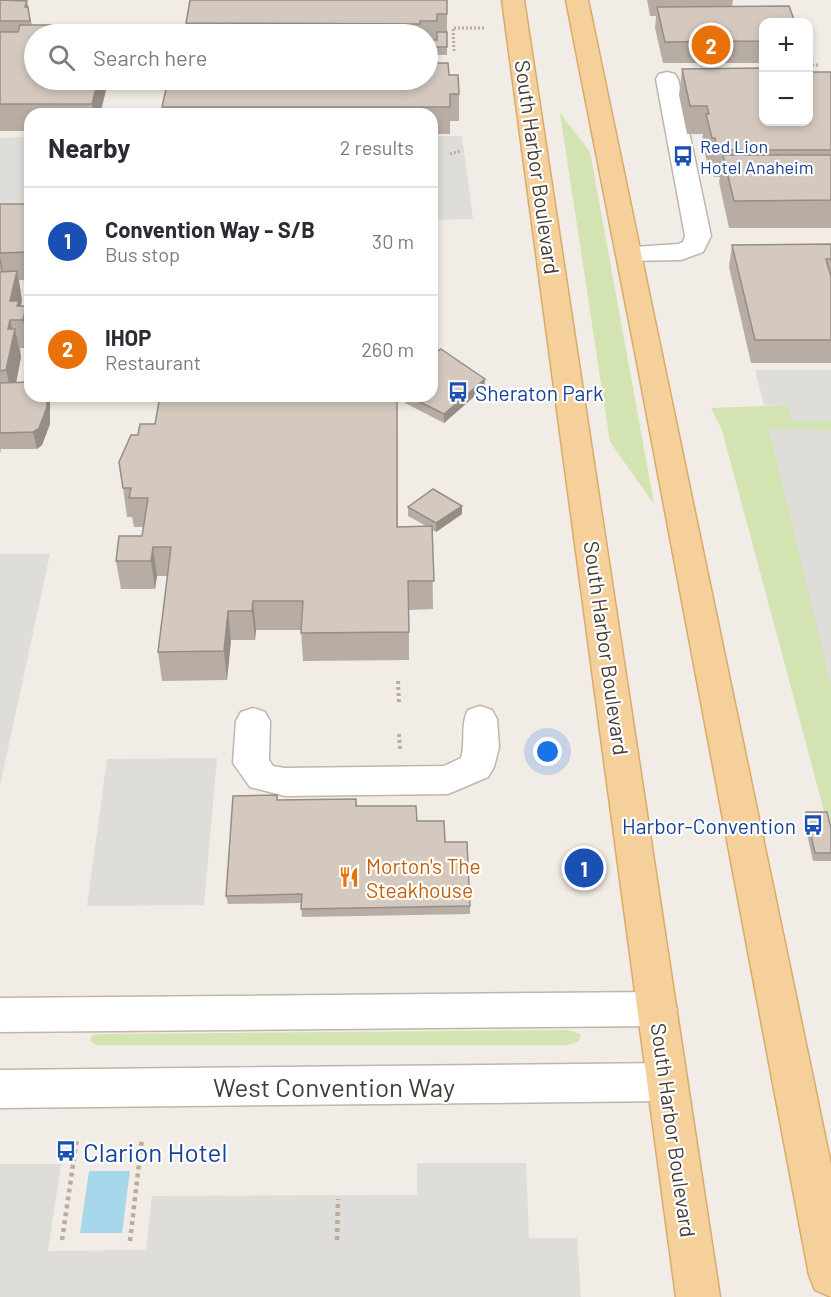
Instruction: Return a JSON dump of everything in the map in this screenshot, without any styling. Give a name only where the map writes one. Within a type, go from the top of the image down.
[{"type":"main road","name":"South Harbor Boulevard","points":[[513,0],[698,1297]]},
{"type":"main road","points":[[577,0],[593,91],[629,253],[779,1002],[831,1275]]},
{"type":"street","points":[[629,253],[681,252],[694,247],[698,236],[667,79]]},
{"type":"street","points":[[253,721],[250,763],[262,777],[285,782],[448,780],[476,767],[482,747],[480,719]]},
{"type":"street","points":[[0,1015],[657,1009]]},
{"type":"street","name":"West Convention Way","points":[[0,1089],[667,1082]]},
{"type":"path","points":[[454,51],[453,28],[484,28]]},
{"type":"path","points":[[813,65],[819,65]]},
{"type":"path","points":[[450,154],[459,151]]},
{"type":"path","points":[[398,681],[399,703]]},
{"type":"path","points":[[62,1240],[77,1138]]},
{"type":"path","points":[[130,1241],[142,1138]]},
{"type":"path","points":[[337,1240],[338,1199]]},
{"type":"green space","points":[[560,113],[590,152],[654,504],[610,442]]},
{"type":"green space","points":[[788,405],[792,421],[831,421],[831,837],[722,430],[711,408]]},
{"type":"green space","points":[[567,1030],[581,1034],[579,1041],[568,1045],[96,1045],[90,1041],[92,1035],[104,1034]]},
{"type":"shaded area","points":[[438,136],[462,136],[473,219],[438,220]]},
{"type":"shaded area","points":[[24,137],[24,224],[0,224],[0,138]]},
{"type":"shaded area","points":[[755,370],[831,370],[831,421],[792,421],[788,405],[764,405]]},
{"type":"shaded area","points":[[769,429],[831,430],[831,685]]},
{"type":"shaded area","points":[[0,554],[50,554],[0,786]]},
{"type":"shaded area","points":[[217,758],[204,905],[87,906],[107,759]]},
{"type":"shaded area","points":[[417,1163],[526,1163],[529,1238],[577,1238],[581,1297],[0,1297],[0,1164],[61,1164],[48,1251],[146,1250],[152,1196],[417,1195]]},
{"type":"water","points":[[89,1171],[130,1171],[122,1233],[80,1233]]},
{"type":"building","points":[[0,0],[27,1],[25,7],[28,7],[30,21],[0,21]]},
{"type":"building","points":[[190,0],[447,0],[447,14],[437,14],[437,21],[420,21],[420,24],[186,23]]},
{"type":"building","points":[[789,6],[794,18],[759,18],[759,41],[665,42],[657,7]]},
{"type":"building","points":[[20,25],[24,25],[24,90],[96,90],[92,104],[0,104],[0,32],[18,32]]},
{"type":"building","points":[[438,32],[447,32],[447,47],[438,47]]},
{"type":"building","points":[[438,63],[448,63],[449,75],[458,75],[459,94],[450,94],[450,107],[162,107],[166,90],[438,90]]},
{"type":"building","points":[[759,68],[759,126],[813,126],[813,72],[831,72],[831,150],[718,150],[715,138],[712,138],[706,114],[709,114],[707,106],[690,106],[682,69]]},
{"type":"building","points":[[723,155],[831,155],[831,200],[734,201]]},
{"type":"building","points":[[0,204],[24,204],[24,252],[0,253]]},
{"type":"building","points":[[831,244],[831,259],[826,259],[831,277],[831,340],[755,340],[732,245]]},
{"type":"building","points":[[17,271],[10,301],[19,301],[17,306],[24,306],[24,315],[23,320],[10,320],[8,329],[15,329],[6,370],[0,371],[0,272]]},
{"type":"building","points":[[441,349],[485,379],[444,414],[420,402],[438,402],[438,351]]},
{"type":"building","points":[[24,382],[24,402],[47,402],[39,428],[33,432],[0,433],[0,383]]},
{"type":"building","points":[[159,402],[397,402],[397,527],[432,526],[434,581],[408,581],[409,632],[301,633],[303,601],[253,601],[252,611],[228,611],[224,651],[158,652],[171,547],[153,547],[151,561],[116,561],[119,536],[142,536],[148,498],[129,498],[131,488],[123,488],[119,462],[131,435],[138,435],[140,424],[155,424]]},
{"type":"building","points":[[433,489],[462,506],[436,523],[408,507]]},
{"type":"building","name":"Morton's The Steakhouse","points":[[277,795],[277,800],[356,799],[356,806],[416,806],[417,821],[444,821],[445,842],[467,842],[470,906],[301,909],[302,894],[226,896],[233,796]]},
{"type":"building","points":[[806,812],[827,812],[831,828],[831,853],[815,853]]},
{"type":"place","name":"IHOP","points":[[711,45]]},
{"type":"place","name":"Red Lion Hotel Anaheim","points":[[683,156]]},
{"type":"place","name":"Sheraton Park","points":[[458,392]]},
{"type":"place","name":"Harbor-Convention","points":[[813,825]]},
{"type":"place","name":"Convention Way - S/B","points":[[584,868]]},
{"type":"place","name":"Morton's The Steakhouse","points":[[349,877]]},
{"type":"place","name":"Clarion Hotel","points":[[66,1151]]}]
